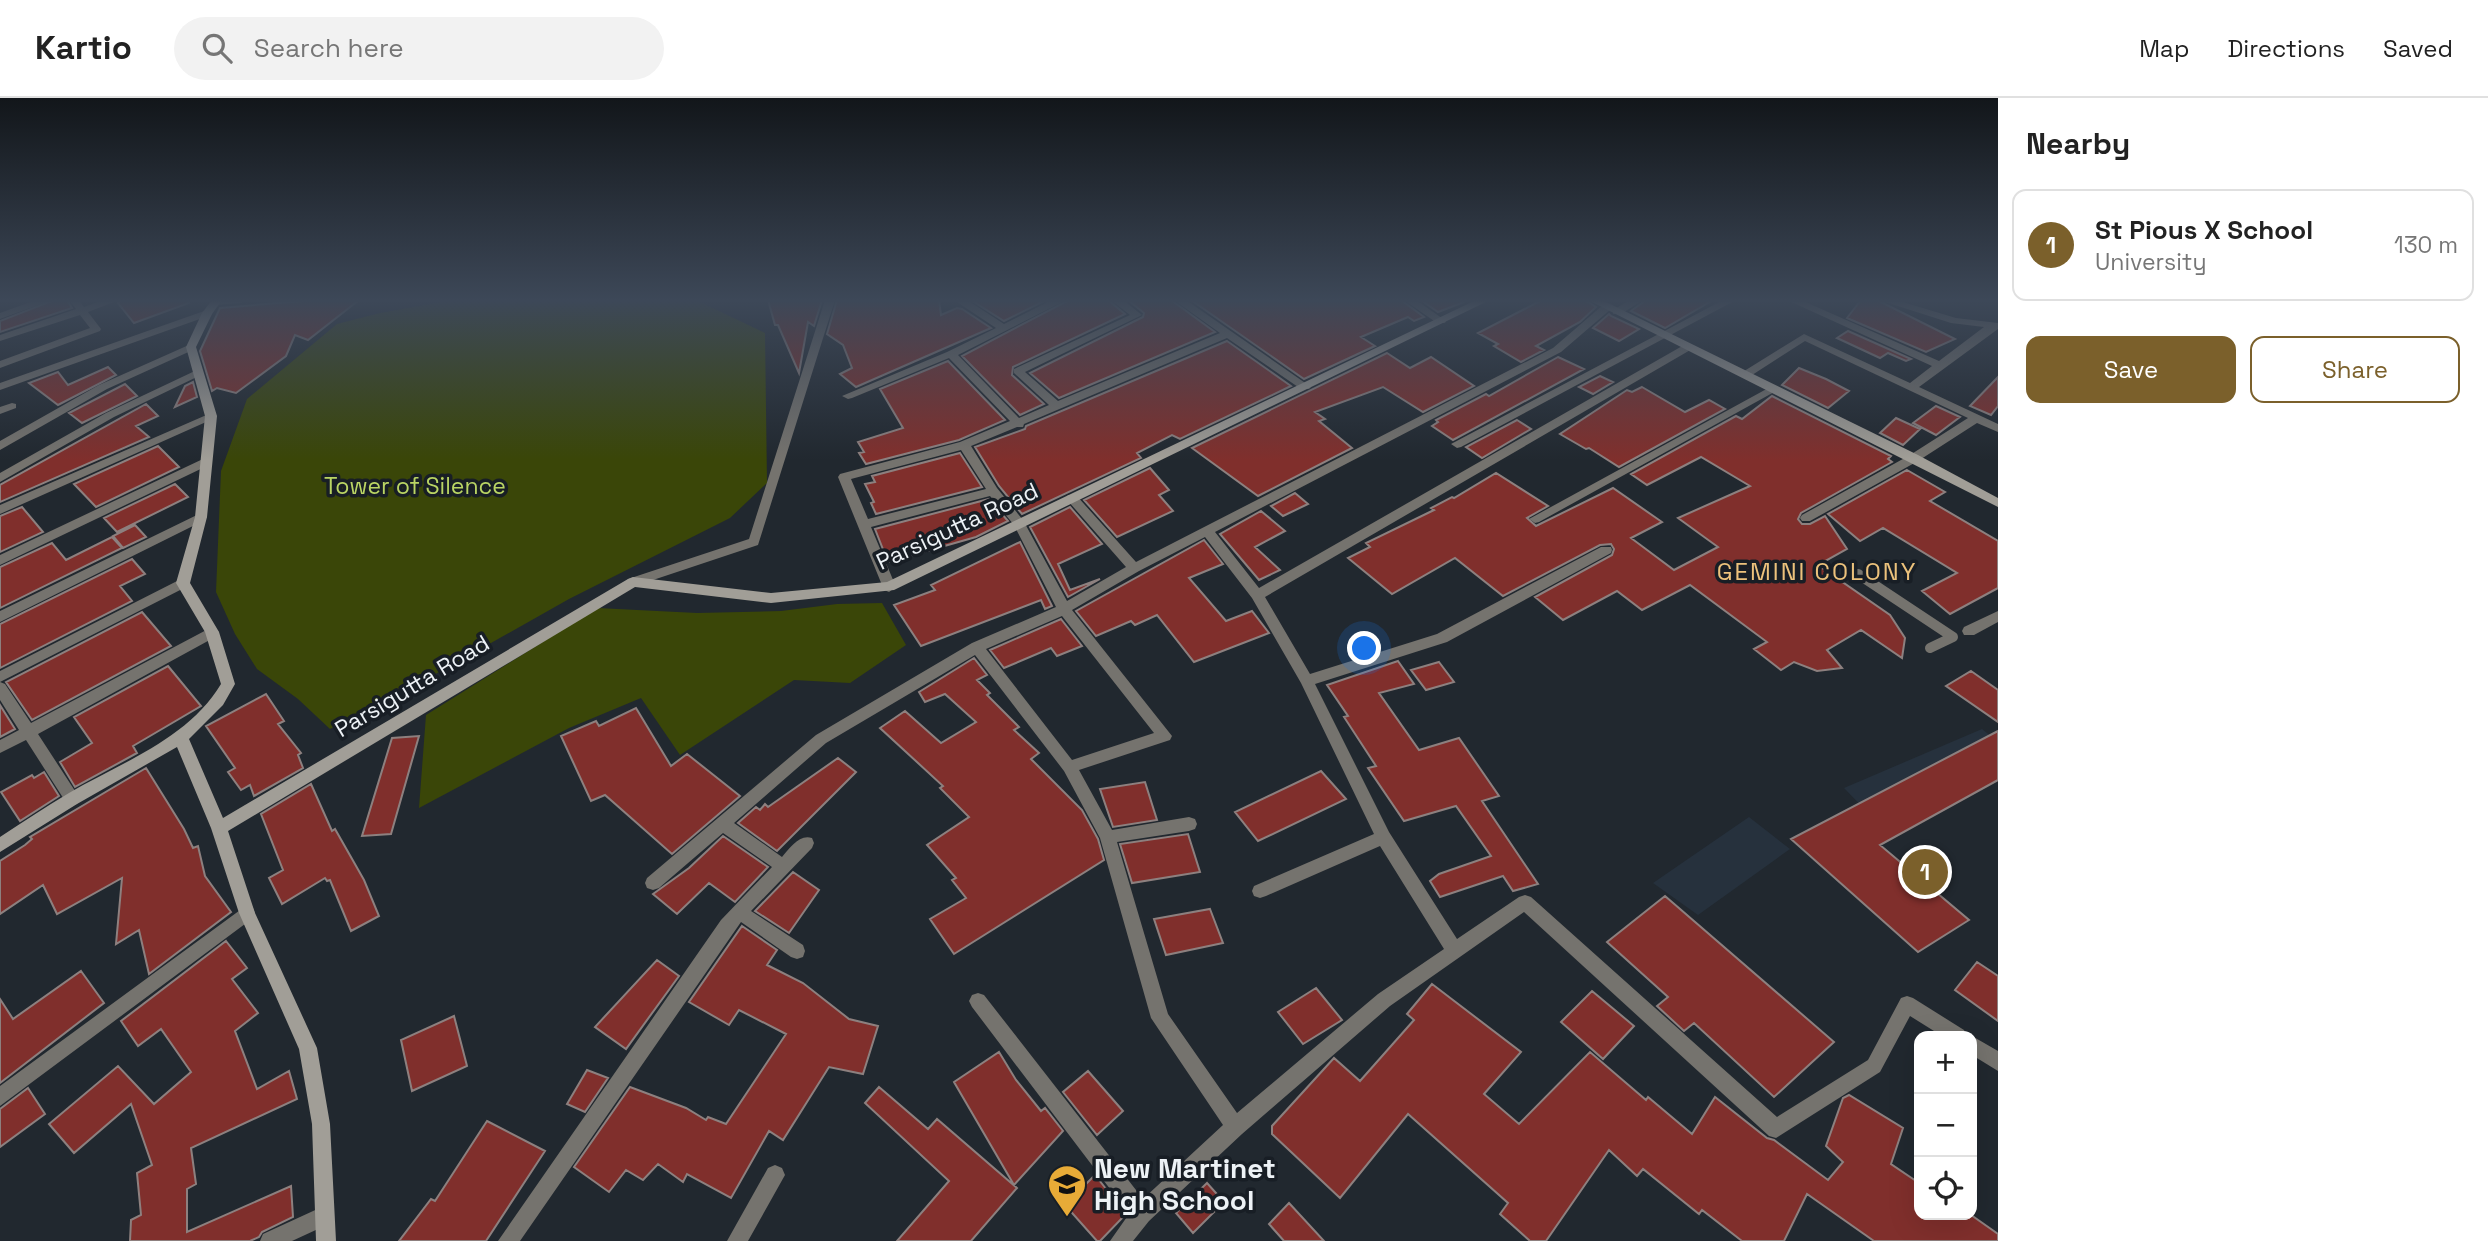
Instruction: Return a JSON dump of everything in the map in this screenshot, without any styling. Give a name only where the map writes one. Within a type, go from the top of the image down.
[{"type":"street","points":[[0,365],[31,353]]},
{"type":"street","points":[[0,387],[94,353]]},
{"type":"street","points":[[0,446],[103,387],[177,353]]},
{"type":"street","points":[[0,845],[72,799],[181,738],[218,701],[228,684],[212,632],[183,583],[201,517],[211,416],[193,353]]},
{"type":"street","points":[[633,582],[754,542],[813,353]]},
{"type":"street","points":[[1056,353],[1018,371],[1056,406]]},
{"type":"street","points":[[889,587],[844,477],[964,445],[1181,353]]},
{"type":"street","points":[[1255,353],[1305,387]]},
{"type":"street","name":"Parsigutta Road","points":[[219,828],[633,582],[771,598],[889,587],[1374,353]]},
{"type":"street","points":[[653,883],[821,738],[977,647],[1064,609],[1208,530],[1552,353]]},
{"type":"street","points":[[1457,443],[1628,353]]},
{"type":"street","points":[[1257,595],[1677,353]]},
{"type":"street","points":[[1701,353],[1997,501]]},
{"type":"street","points":[[1745,375],[1779,353]]},
{"type":"street","points":[[1839,353],[1998,428]]},
{"type":"street","points":[[1913,353],[1939,365]]},
{"type":"street","points":[[1911,387],[1956,353]]},
{"type":"street","points":[[848,396],[951,354],[1019,424]]},
{"type":"street","points":[[0,478],[110,415],[199,372]]},
{"type":"street","points":[[1535,519],[1772,389]]},
{"type":"street","points":[[0,411],[12,405]]},
{"type":"street","points":[[0,510],[211,416]]},
{"type":"street","points":[[1806,517],[1914,458],[1977,418]]},
{"type":"street","points":[[964,445],[993,491],[1019,523],[1064,609],[1165,736],[1069,767]]},
{"type":"street","points":[[0,559],[205,462]]},
{"type":"street","points":[[862,525],[993,491]]},
{"type":"street","points":[[1072,498],[1134,569]]},
{"type":"street","points":[[0,617],[201,517]]},
{"type":"street","points":[[1208,530],[1257,595],[1307,681],[1383,837],[1455,951]]},
{"type":"street","points":[[1307,681],[1442,638],[1606,550]]},
{"type":"street","points":[[0,677],[183,583]]},
{"type":"street","points":[[1969,631],[1998,616]]},
{"type":"street","points":[[0,747],[212,632]]},
{"type":"street","points":[[977,647],[1069,767],[1108,837],[1160,1018],[1235,1127]]},
{"type":"street","points":[[0,688],[72,799]]},
{"type":"street","points":[[181,738],[219,828],[247,913],[308,1048],[321,1124],[326,1241]]},
{"type":"street","points":[[722,824],[783,866]]},
{"type":"street","points":[[1108,837],[1189,824]]},
{"type":"street","points":[[1260,891],[1383,837]]},
{"type":"street","points":[[508,1241],[727,925],[806,843]]},
{"type":"street","points":[[1121,1241],[1142,1214],[1235,1127],[1384,1000],[1525,902],[1776,1129],[1874,1066],[1907,1003],[1950,1031]]},
{"type":"street","points":[[739,912],[797,951]]},
{"type":"street","points":[[0,1097],[247,913]]},
{"type":"street","points":[[978,1001],[1142,1214]]},
{"type":"street","points":[[1977,1048],[1998,1062]]},
{"type":"street","points":[[737,1241],[775,1175]]},
{"type":"street","points":[[270,1241],[324,1216]]},
{"type":"lane","points":[[1858,574],[1953,637]]},
{"type":"lane","points":[[1930,648],[1969,631]]},
{"type":"shaded area","points":[[1982,729],[1998,742],[1957,788],[1966,799],[1878,823],[1844,788]]},
{"type":"shaded area","points":[[1749,817],[1790,849],[1698,915],[1653,883]]},
{"type":"green space","name":"Tower of Silence","points":[[302,353],[765,353],[767,483],[730,518],[569,599],[445,669],[330,729],[298,699],[257,669],[235,634],[216,592],[221,471],[247,399]]},
{"type":"green space","points":[[882,603],[906,645],[850,683],[794,680],[680,755],[641,698],[569,728],[419,808],[426,715],[597,608],[697,613],[781,611],[837,604]]},
{"type":"building","points":[[201,353],[287,353],[236,393],[217,388],[212,391]]},
{"type":"building","points":[[790,353],[802,353],[799,373]]},
{"type":"building","points":[[846,353],[933,353],[856,387],[840,374],[852,368]]},
{"type":"building","points":[[967,353],[1042,353],[1013,367],[1012,375],[1044,404],[1020,415],[962,356]]},
{"type":"building","points":[[1070,353],[1165,353],[1059,398],[1030,373]]},
{"type":"building","points":[[1198,353],[1245,353],[1291,386],[1180,439],[1172,435],[1137,453],[1141,458],[1022,514],[999,486],[975,447],[1025,429],[1026,426]]},
{"type":"building","points":[[1267,353],[1359,353],[1304,379]]},
{"type":"building","points":[[1386,353],[1410,368],[1431,357],[1474,386],[1423,412],[1383,387],[1315,412],[1325,419],[1319,421],[1352,448],[1258,496],[1192,448]]},
{"type":"building","points":[[1506,353],[1538,353],[1521,362]]},
{"type":"building","points":[[1870,353],[1887,353],[1880,358]]},
{"type":"building","points":[[1889,353],[1898,353],[1911,359],[1906,361]]},
{"type":"building","points":[[1558,357],[1584,369],[1453,440],[1432,426],[1438,422],[1436,420],[1486,394],[1489,396]]},
{"type":"building","points":[[948,361],[1005,420],[959,440],[866,464],[859,453],[864,452],[858,442],[903,428],[880,389]]},
{"type":"building","points":[[108,367],[116,375],[58,405],[29,383],[58,372],[68,385]]},
{"type":"building","points":[[1799,368],[1849,391],[1828,408],[1782,385]]},
{"type":"building","points":[[1600,376],[1613,382],[1593,394],[1579,387]]},
{"type":"building","points":[[1998,377],[1998,406],[1991,415],[1970,406]]},
{"type":"building","points":[[193,382],[197,397],[175,407],[185,386]]},
{"type":"building","points":[[125,384],[137,396],[82,423],[69,413]]},
{"type":"building","points":[[1642,387],[1685,412],[1709,400],[1725,409],[1619,467],[1560,434],[1627,390],[1632,392]]},
{"type":"building","points":[[1772,396],[1891,456],[1888,459],[1892,462],[1801,513],[1798,519],[1802,524],[1810,524],[1825,516],[1847,549],[1818,565],[1890,615],[1905,638],[1902,658],[1861,630],[1827,650],[1842,668],[1817,671],[1794,662],[1781,670],[1754,649],[1767,642],[1690,585],[1642,610],[1617,591],[1563,620],[1535,597],[1612,555],[1614,549],[1611,544],[1600,545],[1503,596],[1455,558],[1392,594],[1348,558],[1370,547],[1366,543],[1434,510],[1431,508],[1496,473],[1548,506],[1527,518],[1536,526],[1613,488],[1662,522],[1631,538],[1674,570],[1718,547],[1678,518],[1750,486],[1701,457],[1647,485],[1631,474],[1736,416],[1742,419]]},
{"type":"building","points":[[146,404],[158,416],[136,426],[149,437],[0,502],[0,485]]},
{"type":"building","points":[[1936,406],[1960,417],[1936,435],[1913,423]]},
{"type":"building","points":[[1896,418],[1920,429],[1903,445],[1880,433]]},
{"type":"building","points":[[1517,420],[1531,429],[1482,458],[1466,447]]},
{"type":"building","points":[[158,446],[179,467],[96,507],[74,484]]},
{"type":"building","points":[[960,453],[982,487],[876,514],[871,503],[874,502],[865,484],[875,482],[872,476]]},
{"type":"building","points":[[1150,468],[1169,490],[1159,495],[1173,511],[1117,537],[1084,500]]},
{"type":"building","points":[[1907,470],[1945,492],[1930,501],[1998,541],[1998,588],[1950,614],[1922,591],[1957,573],[1883,528],[1860,541],[1828,514]]},
{"type":"building","points":[[175,484],[188,497],[117,532],[104,518]]},
{"type":"building","points":[[1295,493],[1308,504],[1283,516],[1271,506]]},
{"type":"building","points":[[989,499],[1008,521],[976,537],[888,562],[875,529]]},
{"type":"building","points":[[22,507],[43,532],[0,552],[0,516]]},
{"type":"building","points":[[1070,507],[1102,544],[1058,564],[1070,590],[1100,579],[1068,597],[1030,527]]},
{"type":"building","points":[[1261,511],[1285,531],[1255,547],[1280,570],[1259,580],[1220,534]]},
{"type":"building","points":[[135,525],[146,537],[123,548],[113,536]]},
{"type":"building","points":[[112,537],[122,548],[0,608],[0,567],[52,543],[66,560]]},
{"type":"building","points":[[1204,540],[1223,564],[1189,578],[1226,621],[1252,611],[1269,633],[1194,662],[1157,615],[1135,625],[1131,621],[1096,636],[1076,611]]},
{"type":"building","points":[[1020,542],[1052,606],[1045,609],[1041,600],[921,646],[894,605],[935,590],[931,585]]},
{"type":"building","points":[[132,559],[145,574],[120,586],[132,601],[0,668],[0,624]]},
{"type":"building","points":[[142,612],[171,646],[32,720],[6,682]]},
{"type":"building","points":[[1061,619],[1082,646],[1057,656],[1051,648],[1004,668],[990,650]]},
{"type":"building","points":[[974,658],[987,675],[977,680],[990,693],[987,695],[1019,727],[1014,730],[1039,753],[1031,759],[1082,810],[1098,839],[1104,860],[954,954],[930,919],[966,898],[952,880],[956,878],[927,845],[969,817],[940,788],[943,786],[880,728],[905,711],[941,743],[976,722],[945,694],[925,702],[919,692]]},
{"type":"building","points":[[1398,661],[1414,684],[1379,693],[1419,750],[1459,738],[1499,796],[1482,801],[1538,884],[1513,891],[1503,876],[1440,897],[1430,881],[1439,874],[1491,856],[1456,806],[1404,821],[1368,768],[1376,766],[1327,685]]},
{"type":"building","points":[[1439,662],[1454,682],[1426,690],[1411,670]]},
{"type":"building","points":[[168,666],[201,706],[133,746],[137,753],[75,787],[60,762],[92,743],[74,717]]},
{"type":"building","points":[[1971,671],[1998,690],[1998,722],[1946,686]]},
{"type":"building","points":[[266,694],[284,721],[278,724],[301,753],[298,755],[303,768],[254,796],[250,785],[241,790],[228,772],[235,768],[206,726]]},
{"type":"building","points":[[0,705],[15,729],[0,737]]},
{"type":"building","points":[[636,708],[671,766],[687,754],[740,796],[672,854],[605,795],[591,801],[561,736],[596,721],[599,726]]},
{"type":"building","points":[[1998,731],[1998,780],[1880,845],[1969,920],[1918,952],[1791,839]]},
{"type":"building","points":[[419,736],[391,834],[362,836],[392,738]]},
{"type":"building","points":[[838,758],[856,772],[777,851],[738,823],[756,807],[760,810],[765,804],[768,807]]},
{"type":"building","points":[[146,768],[193,848],[198,846],[205,876],[231,912],[149,974],[139,930],[116,944],[122,878],[57,914],[43,885],[0,914],[0,861],[25,845],[32,839],[30,837]]},
{"type":"building","points":[[1321,771],[1346,799],[1258,841],[1235,812]]},
{"type":"building","points":[[44,772],[59,796],[20,821],[1,792],[32,775],[34,778]]},
{"type":"building","points":[[1145,782],[1157,820],[1113,827],[1100,789]]},
{"type":"building","points":[[311,784],[332,831],[335,829],[364,880],[379,916],[351,931],[330,880],[325,878],[282,904],[269,878],[283,870],[261,814]]},
{"type":"building","points":[[1188,834],[1200,872],[1132,883],[1120,844]]},
{"type":"building","points":[[723,836],[768,867],[735,902],[709,883],[677,914],[653,894],[689,868]]},
{"type":"building","points":[[793,872],[819,890],[789,933],[755,911]]},
{"type":"building","points":[[1665,896],[1834,1042],[1774,1097],[1694,1023],[1684,1031],[1657,1006],[1668,997],[1607,942]]},
{"type":"building","points":[[1210,909],[1223,943],[1166,955],[1154,919]]},
{"type":"building","points":[[742,926],[777,950],[767,965],[803,983],[849,1019],[878,1026],[863,1074],[829,1067],[783,1140],[769,1131],[731,1198],[687,1174],[683,1182],[658,1164],[643,1180],[626,1170],[609,1192],[574,1167],[630,1087],[686,1108],[706,1120],[708,1117],[726,1124],[786,1034],[739,1010],[729,1025],[689,1002]]},
{"type":"building","points":[[226,941],[247,968],[232,979],[258,1013],[235,1031],[257,1089],[289,1071],[297,1099],[191,1148],[196,1184],[187,1189],[187,1232],[291,1186],[293,1217],[250,1241],[130,1241],[131,1220],[141,1215],[137,1173],[152,1165],[131,1104],[74,1153],[49,1124],[118,1066],[154,1104],[191,1072],[161,1029],[138,1046],[121,1021]]},
{"type":"building","points":[[657,960],[679,976],[626,1049],[595,1027]]},
{"type":"building","points":[[1977,962],[1998,976],[1998,1021],[1955,990]]},
{"type":"building","points":[[81,971],[104,1003],[0,1083],[0,999],[13,1019]]},
{"type":"building","points":[[1432,984],[1521,1052],[1484,1094],[1519,1124],[1590,1052],[1646,1100],[1648,1097],[1692,1134],[1715,1097],[1767,1138],[1774,1140],[1828,1180],[1843,1162],[1826,1146],[1843,1098],[1849,1095],[1903,1128],[1891,1164],[1914,1180],[1914,1220],[1977,1219],[1998,1234],[1998,1241],[1874,1241],[1807,1194],[1784,1241],[1742,1241],[1702,1210],[1699,1214],[1643,1169],[1637,1176],[1609,1150],[1546,1241],[1530,1241],[1500,1214],[1508,1203],[1408,1114],[1340,1198],[1272,1134],[1272,1126],[1334,1058],[1360,1081],[1414,1020],[1407,1014]]},
{"type":"building","points":[[1316,988],[1342,1020],[1303,1044],[1278,1012]]},
{"type":"building","points":[[1592,991],[1634,1026],[1603,1059],[1561,1022]]},
{"type":"building","points":[[454,1016],[467,1066],[412,1091],[401,1040]]},
{"type":"building","points":[[999,1052],[1016,1080],[1041,1111],[1045,1108],[1063,1131],[1014,1185],[954,1082]]},
{"type":"building","points":[[587,1070],[608,1078],[585,1112],[567,1104]]},
{"type":"building","points":[[1088,1071],[1123,1111],[1097,1135],[1063,1092]]},
{"type":"building","points":[[879,1087],[928,1129],[937,1119],[1017,1188],[971,1241],[897,1241],[949,1181],[865,1103]]},
{"type":"building","points":[[28,1088],[45,1114],[0,1147],[0,1109]]},
{"type":"building","points":[[487,1121],[545,1151],[486,1241],[399,1241],[431,1199],[435,1201]]},
{"type":"building","points":[[1095,1175],[1126,1214],[1100,1241],[1097,1241],[1065,1205]]},
{"type":"building","points":[[1207,1183],[1224,1202],[1193,1233],[1176,1213]]},
{"type":"building","points":[[1289,1203],[1324,1241],[1284,1241],[1269,1224]]},
{"type":"place","name":"St Pious X School","points":[[1925,872]]},
{"type":"place","name":"New Martinet High School","points":[[1067,1218]]},
{"type":"district","name":"GEMINI COLONY","points":[[1817,572]]}]
